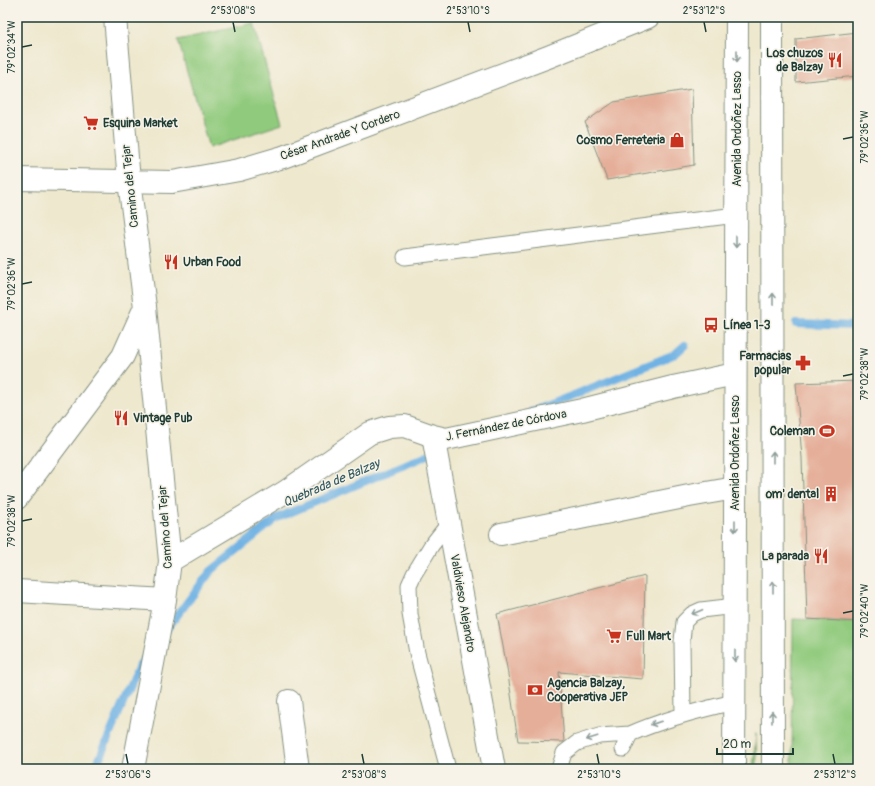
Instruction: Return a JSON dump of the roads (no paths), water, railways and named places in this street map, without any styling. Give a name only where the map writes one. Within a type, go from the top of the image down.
[{"type":"street","name":"Camino del Tejar","points":[[115,17],[129,181],[145,307],[170,561],[165,600],[133,769]]},
{"type":"street","name":"César Andrade Y Cordero","points":[[17,179],[172,182],[239,170],[283,157],[548,57],[648,17]]},
{"type":"street","name":"Avenida Ordoñez Lasso","points":[[734,769],[737,17]]},
{"type":"street","points":[[772,17],[773,769]]},
{"type":"street","points":[[17,498],[123,356],[145,307]]},
{"type":"street","name":"J. Fernández de Córdova","points":[[170,561],[284,492],[370,433],[405,426],[438,440],[582,410],[673,387],[735,374]]},
{"type":"street","name":"Valdivieso Alejandro","points":[[438,440],[439,469],[494,769]]},
{"type":"street","points":[[501,534],[735,488]]},
{"type":"street","points":[[17,591],[165,600]]},
{"type":"street","points":[[289,701],[298,769]]},
{"type":"lane","points":[[405,257],[736,215]]},
{"type":"lane","points":[[448,769],[417,653],[410,614],[409,585],[428,552],[449,523]]},
{"type":"lane","points":[[683,714],[682,641],[684,622],[692,614],[701,610],[735,606]]},
{"type":"lane","points":[[559,769],[564,754],[577,743],[599,736],[630,734],[651,724],[683,714],[734,702]]},
{"type":"lane","points":[[623,749],[630,734]]},
{"type":"waterway","name":"Quebrada de Balzay","points":[[796,324],[858,326]]},
{"type":"waterway","name":"Quebrada de Balzay","points":[[532,411],[675,354],[685,345]]},
{"type":"waterway","name":"Quebrada de Balzay","points":[[166,630],[211,571],[277,518],[435,452]]},
{"type":"waterway","name":"Quebrada de Balzay","points":[[95,769],[139,666],[148,654]]},
{"type":"place","name":"Los chuzos de Balzay","points":[[835,60]]},
{"type":"place","name":"Esquina Market","points":[[91,123]]},
{"type":"place","name":"Cosmo Ferreteria","points":[[677,140]]},
{"type":"place","name":"Urban Food","points":[[171,262]]},
{"type":"place","name":"Línea 1-3","points":[[711,325]]},
{"type":"place","name":"Farmacias popular","points":[[803,363]]},
{"type":"place","name":"Vintage Pub","points":[[121,418]]},
{"type":"place","name":"Coleman","points":[[827,431]]},
{"type":"place","name":"om' dental","points":[[831,494]]},
{"type":"place","name":"La parada","points":[[821,556]]},
{"type":"place","name":"Full Mart","points":[[614,636]]},
{"type":"place","name":"Agencia Balzay, Cooperativa JEP","points":[[535,690]]}]
